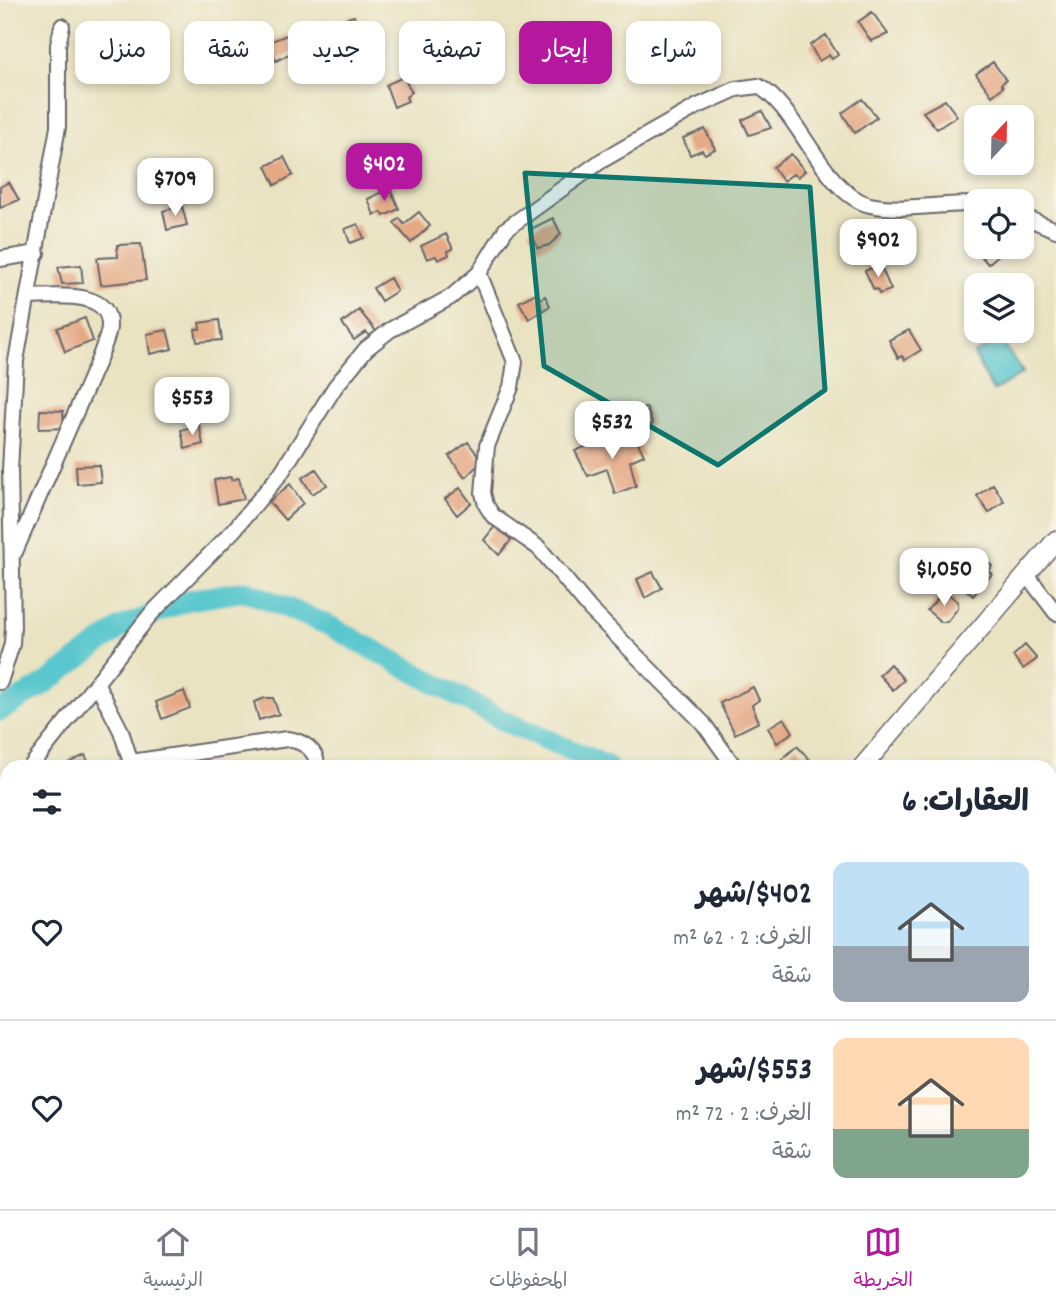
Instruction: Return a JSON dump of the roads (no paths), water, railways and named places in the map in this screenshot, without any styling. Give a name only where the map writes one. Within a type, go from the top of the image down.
[{"type":"main road","points":[[868,760],[1056,540]]},
{"type":"street","points":[[0,682],[12,644],[13,557],[5,470],[16,362],[58,127],[58,45],[62,26]]},
{"type":"street","points":[[37,760],[150,615],[233,530],[281,473],[335,387],[366,349],[390,330],[451,298],[478,274],[506,229],[601,161],[696,107],[749,85],[765,90],[774,98],[838,183],[857,200],[883,206],[964,204]]},
{"type":"street","points":[[1034,221],[1056,230]]},
{"type":"street","points":[[0,259],[37,253]]},
{"type":"street","points":[[478,274],[515,362],[513,380],[487,446],[483,493],[486,505],[493,516],[539,548],[590,609],[703,723],[730,760]]},
{"type":"street","points":[[13,557],[99,359],[110,326],[105,313],[95,302],[78,296],[28,297]]},
{"type":"street","points":[[1027,575],[1056,612]]},
{"type":"street","points":[[97,684],[121,731],[131,760]]},
{"type":"street","points":[[157,760],[287,739],[300,742],[313,752],[315,760]]},
{"type":"water","points":[[995,343],[1003,343],[1023,373],[993,391],[974,354]]},
{"type":"waterway","points":[[0,711],[46,683],[122,627],[188,600],[246,591],[328,625],[506,722],[593,760]]}]
